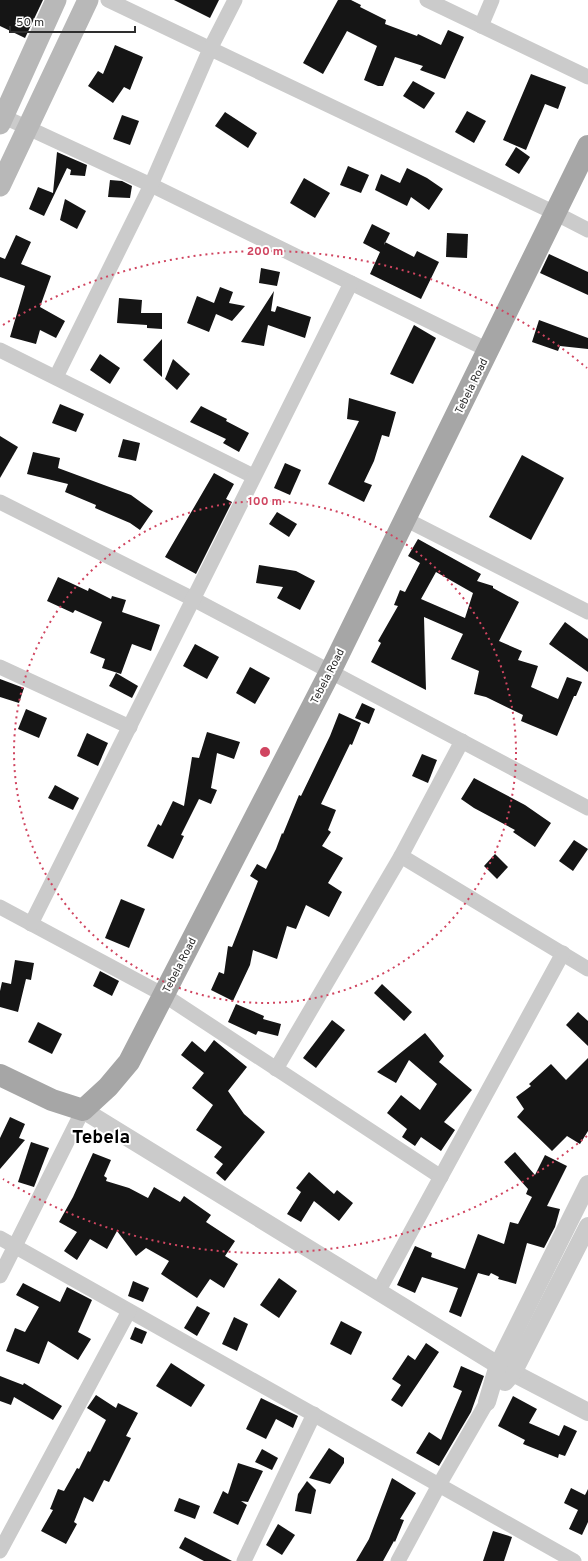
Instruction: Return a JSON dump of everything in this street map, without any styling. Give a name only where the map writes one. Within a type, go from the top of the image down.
[{"type":"main road","points":[[1,119],[56,0]]},
{"type":"main road","points":[[0,186],[88,0]]},
{"type":"main road","name":"Tebela Road","points":[[83,1110],[108,1087],[129,1062],[330,672],[588,146]]},
{"type":"main road","points":[[0,1075],[52,1100],[83,1110]]},
{"type":"street","points":[[108,0],[588,230]]},
{"type":"street","points":[[56,378],[151,185],[210,49],[235,0]]},
{"type":"street","points":[[427,0],[588,77]]},
{"type":"street","points":[[481,26],[492,0]]},
{"type":"street","points":[[1,119],[27,128],[151,185],[488,350]]},
{"type":"street","points":[[31,924],[193,600],[253,476],[351,283]]},
{"type":"street","points":[[0,350],[253,476]]},
{"type":"street","points":[[0,502],[193,600],[588,808]]},
{"type":"street","points":[[405,519],[588,612]]},
{"type":"street","points":[[0,667],[130,727]]},
{"type":"street","points":[[276,1069],[402,856],[462,741]]},
{"type":"street","points":[[402,856],[588,969]]},
{"type":"street","points":[[0,907],[164,995],[441,1177]]},
{"type":"street","points":[[378,1292],[563,953]]},
{"type":"street","points":[[0,1276],[83,1110],[506,1369],[588,1412]]},
{"type":"street","points":[[506,1369],[588,1184]]},
{"type":"street","points":[[398,1561],[439,1484],[588,1226]]},
{"type":"street","points":[[0,1238],[439,1484],[552,1556],[574,1561]]},
{"type":"street","points":[[0,1551],[128,1311]]},
{"type":"street","points":[[244,1561],[314,1414]]},
{"type":"building","points":[[0,0],[43,0],[25,38],[0,26]]},
{"type":"building","points":[[174,0],[219,0],[210,18]]},
{"type":"building","points":[[338,0],[351,0],[361,5],[360,7],[386,20],[385,24],[417,36],[418,34],[441,45],[448,30],[464,37],[445,79],[420,70],[423,66],[395,57],[383,86],[378,86],[364,80],[377,46],[347,31],[323,74],[303,63]]},
{"type":"building","points":[[115,45],[143,57],[130,90],[124,87],[113,103],[88,86],[98,71],[103,74]]},
{"type":"building","points":[[531,74],[566,87],[558,109],[545,104],[526,150],[503,140]]},
{"type":"building","points":[[413,81],[435,93],[424,109],[403,96]]},
{"type":"building","points":[[467,111],[486,121],[474,143],[455,132]]},
{"type":"building","points":[[225,112],[257,133],[248,148],[215,126]]},
{"type":"building","points":[[122,115],[139,121],[130,145],[113,139]]},
{"type":"building","points":[[516,147],[530,157],[519,174],[505,165]]},
{"type":"building","points":[[57,152],[87,165],[85,176],[70,175],[71,170],[67,168],[44,216],[29,209],[38,187],[53,193]]},
{"type":"building","points":[[348,166],[369,175],[361,193],[340,185]]},
{"type":"building","points":[[407,168],[427,178],[443,189],[429,210],[411,197],[407,206],[375,190],[381,174],[400,183]]},
{"type":"building","points":[[304,178],[330,193],[315,218],[290,203]]},
{"type":"building","points":[[110,180],[122,181],[132,186],[130,198],[108,197]]},
{"type":"building","points":[[65,199],[86,211],[77,229],[60,220]]},
{"type":"building","points":[[372,224],[390,233],[385,242],[414,257],[417,251],[439,262],[421,299],[370,274],[380,252],[363,243]]},
{"type":"building","points":[[447,233],[468,234],[467,258],[446,257]]},
{"type":"building","points":[[16,235],[31,242],[21,264],[51,276],[40,307],[65,321],[56,338],[40,330],[36,344],[10,337],[25,286],[0,277],[0,257],[5,259]]},
{"type":"building","points":[[549,254],[588,272],[588,295],[540,273]]},
{"type":"building","points":[[261,268],[280,272],[277,286],[259,283]]},
{"type":"building","points":[[220,287],[233,292],[229,303],[245,306],[232,321],[216,314],[209,332],[187,323],[197,296],[214,303]]},
{"type":"building","points":[[274,291],[271,311],[275,312],[277,306],[311,317],[305,338],[268,325],[264,346],[241,342]]},
{"type":"building","points":[[119,298],[142,300],[141,313],[162,313],[162,329],[147,328],[147,325],[117,323]]},
{"type":"building","points":[[539,320],[588,338],[588,349],[560,346],[558,351],[532,342]]},
{"type":"building","points":[[414,325],[436,338],[413,384],[390,374]]},
{"type":"building","points":[[162,339],[162,377],[143,360]]},
{"type":"building","points":[[100,354],[120,368],[110,384],[90,370]]},
{"type":"building","points":[[173,359],[190,374],[177,390],[165,379]]},
{"type":"building","points":[[349,398],[396,412],[389,437],[382,435],[374,461],[364,482],[372,485],[364,502],[328,484],[359,421],[347,419]]},
{"type":"building","points":[[60,404],[84,414],[76,432],[52,423]]},
{"type":"building","points":[[201,406],[227,419],[226,421],[249,433],[239,452],[223,443],[226,439],[190,422]]},
{"type":"building","points":[[0,436],[18,447],[0,478]]},
{"type":"building","points":[[123,439],[140,443],[136,461],[118,457]]},
{"type":"building","points":[[33,452],[60,458],[58,468],[131,495],[153,511],[140,530],[130,523],[95,508],[96,505],[65,492],[68,484],[27,474]]},
{"type":"building","points":[[522,455],[564,478],[531,540],[489,517]]},
{"type":"building","points":[[285,463],[301,470],[290,495],[274,488]]},
{"type":"building","points":[[214,473],[234,484],[226,499],[232,502],[196,574],[165,557]]},
{"type":"building","points":[[277,512],[297,524],[289,537],[269,524]]},
{"type":"building","points":[[418,539],[481,574],[477,581],[493,586],[493,588],[519,602],[499,641],[522,651],[518,660],[538,666],[531,687],[558,699],[567,677],[582,682],[576,696],[574,696],[557,736],[521,721],[523,715],[486,697],[474,694],[479,671],[451,659],[463,634],[424,617],[426,690],[371,662],[381,643],[378,641],[398,606],[394,605],[400,590],[405,592],[420,563],[408,556]],"holes":[[[436,572],[473,593],[465,618],[421,599]]]},
{"type":"building","points":[[259,565],[296,571],[315,581],[300,610],[277,598],[283,587],[256,583]]},
{"type":"building","points":[[58,577],[88,591],[89,588],[111,599],[112,596],[126,600],[122,612],[160,625],[151,651],[132,644],[121,674],[102,668],[105,659],[90,653],[102,622],[75,610],[73,613],[47,601]]},
{"type":"building","points":[[565,622],[588,639],[588,672],[549,644]]},
{"type":"building","points":[[195,644],[219,657],[207,679],[183,666]]},
{"type":"building","points":[[250,667],[270,678],[255,704],[236,693]]},
{"type":"building","points":[[116,673],[138,686],[132,698],[109,686]]},
{"type":"building","points":[[0,679],[24,688],[19,703],[0,697]]},
{"type":"building","points":[[362,703],[375,709],[369,724],[355,718]]},
{"type":"building","points":[[26,709],[47,718],[39,738],[18,729]]},
{"type":"building","points":[[339,713],[361,723],[352,745],[350,744],[321,804],[336,810],[328,830],[331,832],[322,846],[343,858],[328,883],[342,892],[329,917],[306,905],[296,929],[287,926],[277,959],[253,950],[250,965],[233,1001],[211,990],[219,972],[224,974],[228,946],[232,947],[258,881],[250,876],[257,864],[266,869],[282,833],[283,834],[299,795],[301,796],[330,736]]},
{"type":"building","points":[[207,732],[240,742],[234,759],[217,753],[211,788],[217,790],[211,804],[199,799],[181,835],[184,836],[173,859],[147,846],[158,824],[161,826],[173,801],[184,806],[192,757],[199,758]]},
{"type":"building","points":[[87,733],[108,743],[98,766],[77,756]]},
{"type":"building","points":[[422,754],[437,760],[428,783],[412,776]]},
{"type":"building","points":[[474,778],[525,805],[551,823],[535,847],[513,832],[515,830],[474,808],[461,799]]},
{"type":"building","points":[[55,785],[79,798],[73,810],[48,798]]},
{"type":"building","points":[[574,840],[588,849],[573,871],[559,861]]},
{"type":"building","points":[[495,854],[508,867],[497,879],[484,866]]},
{"type":"building","points":[[121,899],[145,909],[129,948],[105,938]]},
{"type":"building","points":[[15,960],[34,963],[31,980],[26,979],[18,1012],[0,1007],[0,991],[2,982],[11,984]]},
{"type":"building","points":[[100,971],[119,981],[112,996],[93,986]]},
{"type":"building","points":[[382,984],[412,1012],[404,1021],[374,993]]},
{"type":"building","points":[[236,1004],[264,1016],[263,1019],[281,1024],[278,1036],[258,1031],[256,1035],[228,1022]]},
{"type":"building","points":[[578,1012],[588,1021],[588,1046],[566,1025]]},
{"type":"building","points":[[332,1020],[345,1030],[316,1068],[303,1058]]},
{"type":"building","points":[[38,1022],[62,1034],[52,1054],[28,1042]]},
{"type":"building","points":[[425,1033],[444,1056],[439,1062],[472,1090],[444,1122],[455,1130],[441,1151],[421,1137],[415,1146],[402,1137],[407,1129],[387,1113],[401,1095],[420,1110],[437,1084],[409,1060],[396,1083],[377,1072]]},
{"type":"building","points":[[214,1040],[247,1067],[228,1091],[244,1114],[265,1132],[225,1181],[216,1173],[223,1164],[214,1157],[222,1147],[196,1130],[213,1105],[192,1088],[204,1073],[181,1055],[192,1041],[205,1052]]},
{"type":"building","points":[[588,1058],[588,1131],[580,1144],[567,1136],[552,1151],[517,1117],[524,1109],[516,1097],[531,1086],[529,1084],[551,1064],[566,1080]]},
{"type":"building","points":[[10,1117],[25,1124],[19,1138],[25,1140],[0,1169],[0,1138]]},
{"type":"building","points":[[31,1142],[49,1148],[34,1187],[18,1182]]},
{"type":"building","points":[[515,1152],[535,1175],[545,1155],[567,1166],[547,1206],[560,1209],[555,1227],[544,1248],[527,1243],[516,1284],[498,1279],[499,1277],[491,1273],[489,1276],[478,1273],[461,1317],[449,1312],[458,1288],[422,1277],[415,1293],[397,1285],[415,1246],[432,1253],[431,1257],[465,1269],[478,1234],[504,1244],[510,1222],[518,1224],[532,1197],[526,1194],[528,1189],[504,1162]]},
{"type":"building","points":[[93,1153],[111,1160],[104,1176],[107,1178],[106,1181],[129,1188],[148,1198],[154,1187],[180,1202],[184,1196],[211,1215],[206,1222],[235,1241],[225,1256],[238,1264],[224,1288],[210,1279],[197,1298],[161,1274],[169,1261],[146,1248],[136,1256],[117,1231],[107,1249],[90,1239],[77,1260],[64,1251],[77,1232],[59,1222],[73,1197]]},
{"type":"building","points":[[309,1172],[334,1194],[337,1190],[353,1203],[339,1221],[314,1201],[301,1222],[287,1214],[301,1192],[296,1188]]},
{"type":"building","points":[[279,1278],[297,1291],[279,1318],[260,1305]]},
{"type":"building","points":[[133,1281],[149,1288],[143,1302],[128,1296]]},
{"type":"building","points":[[23,1283],[60,1302],[67,1287],[92,1300],[78,1332],[91,1339],[78,1360],[48,1341],[39,1364],[6,1351],[15,1328],[25,1332],[39,1307],[16,1295]]},
{"type":"building","points":[[197,1306],[210,1313],[197,1336],[184,1328]]},
{"type":"building","points":[[234,1317],[248,1324],[237,1351],[222,1344]]},
{"type":"building","points":[[341,1321],[362,1332],[351,1355],[330,1344]]},
{"type":"building","points":[[135,1327],[147,1332],[142,1344],[130,1339]]},
{"type":"building","points":[[426,1343],[439,1352],[402,1407],[391,1400],[401,1385],[392,1379],[408,1355],[415,1360]]},
{"type":"building","points":[[171,1363],[205,1385],[191,1407],[156,1386]]},
{"type":"building","points":[[461,1366],[484,1376],[471,1412],[439,1466],[416,1453],[429,1432],[441,1440],[462,1391],[453,1387]]},
{"type":"building","points":[[0,1376],[23,1385],[24,1383],[62,1406],[53,1420],[14,1397],[11,1405],[0,1401]]},
{"type":"building","points":[[96,1395],[116,1408],[118,1403],[138,1413],[126,1436],[131,1438],[109,1482],[104,1480],[93,1502],[84,1497],[74,1522],[77,1524],[66,1544],[41,1531],[53,1510],[50,1509],[58,1489],[64,1491],[77,1468],[79,1469],[88,1451],[90,1452],[106,1420],[87,1408]]},
{"type":"building","points":[[513,1396],[537,1409],[529,1423],[559,1436],[564,1425],[577,1431],[565,1456],[559,1454],[558,1458],[523,1444],[525,1440],[498,1426]]},
{"type":"building","points":[[261,1398],[298,1416],[293,1428],[276,1419],[266,1439],[246,1429]]},
{"type":"building","points":[[329,1448],[344,1458],[344,1463],[330,1484],[309,1478]]},
{"type":"building","points":[[262,1449],[278,1458],[272,1470],[255,1462]]},
{"type":"building","points":[[238,1463],[263,1471],[248,1502],[241,1501],[247,1505],[238,1525],[213,1513],[223,1491],[228,1494]]},
{"type":"building","points":[[392,1478],[416,1493],[400,1519],[404,1520],[395,1542],[394,1541],[383,1561],[356,1561],[369,1539]]},
{"type":"building","points":[[307,1481],[316,1490],[311,1514],[295,1511],[298,1494]]},
{"type":"building","points":[[571,1488],[585,1495],[588,1489],[588,1522],[582,1535],[569,1529],[578,1510],[564,1503]]},
{"type":"building","points":[[179,1498],[200,1506],[195,1519],[174,1511]]},
{"type":"building","points":[[278,1524],[295,1535],[282,1555],[266,1545]]},
{"type":"building","points":[[493,1531],[512,1537],[504,1561],[483,1561]]},
{"type":"building","points":[[185,1537],[232,1561],[204,1561],[179,1548]]},
{"type":"district","name":"Tebela","points":[[101,1136]]}]
